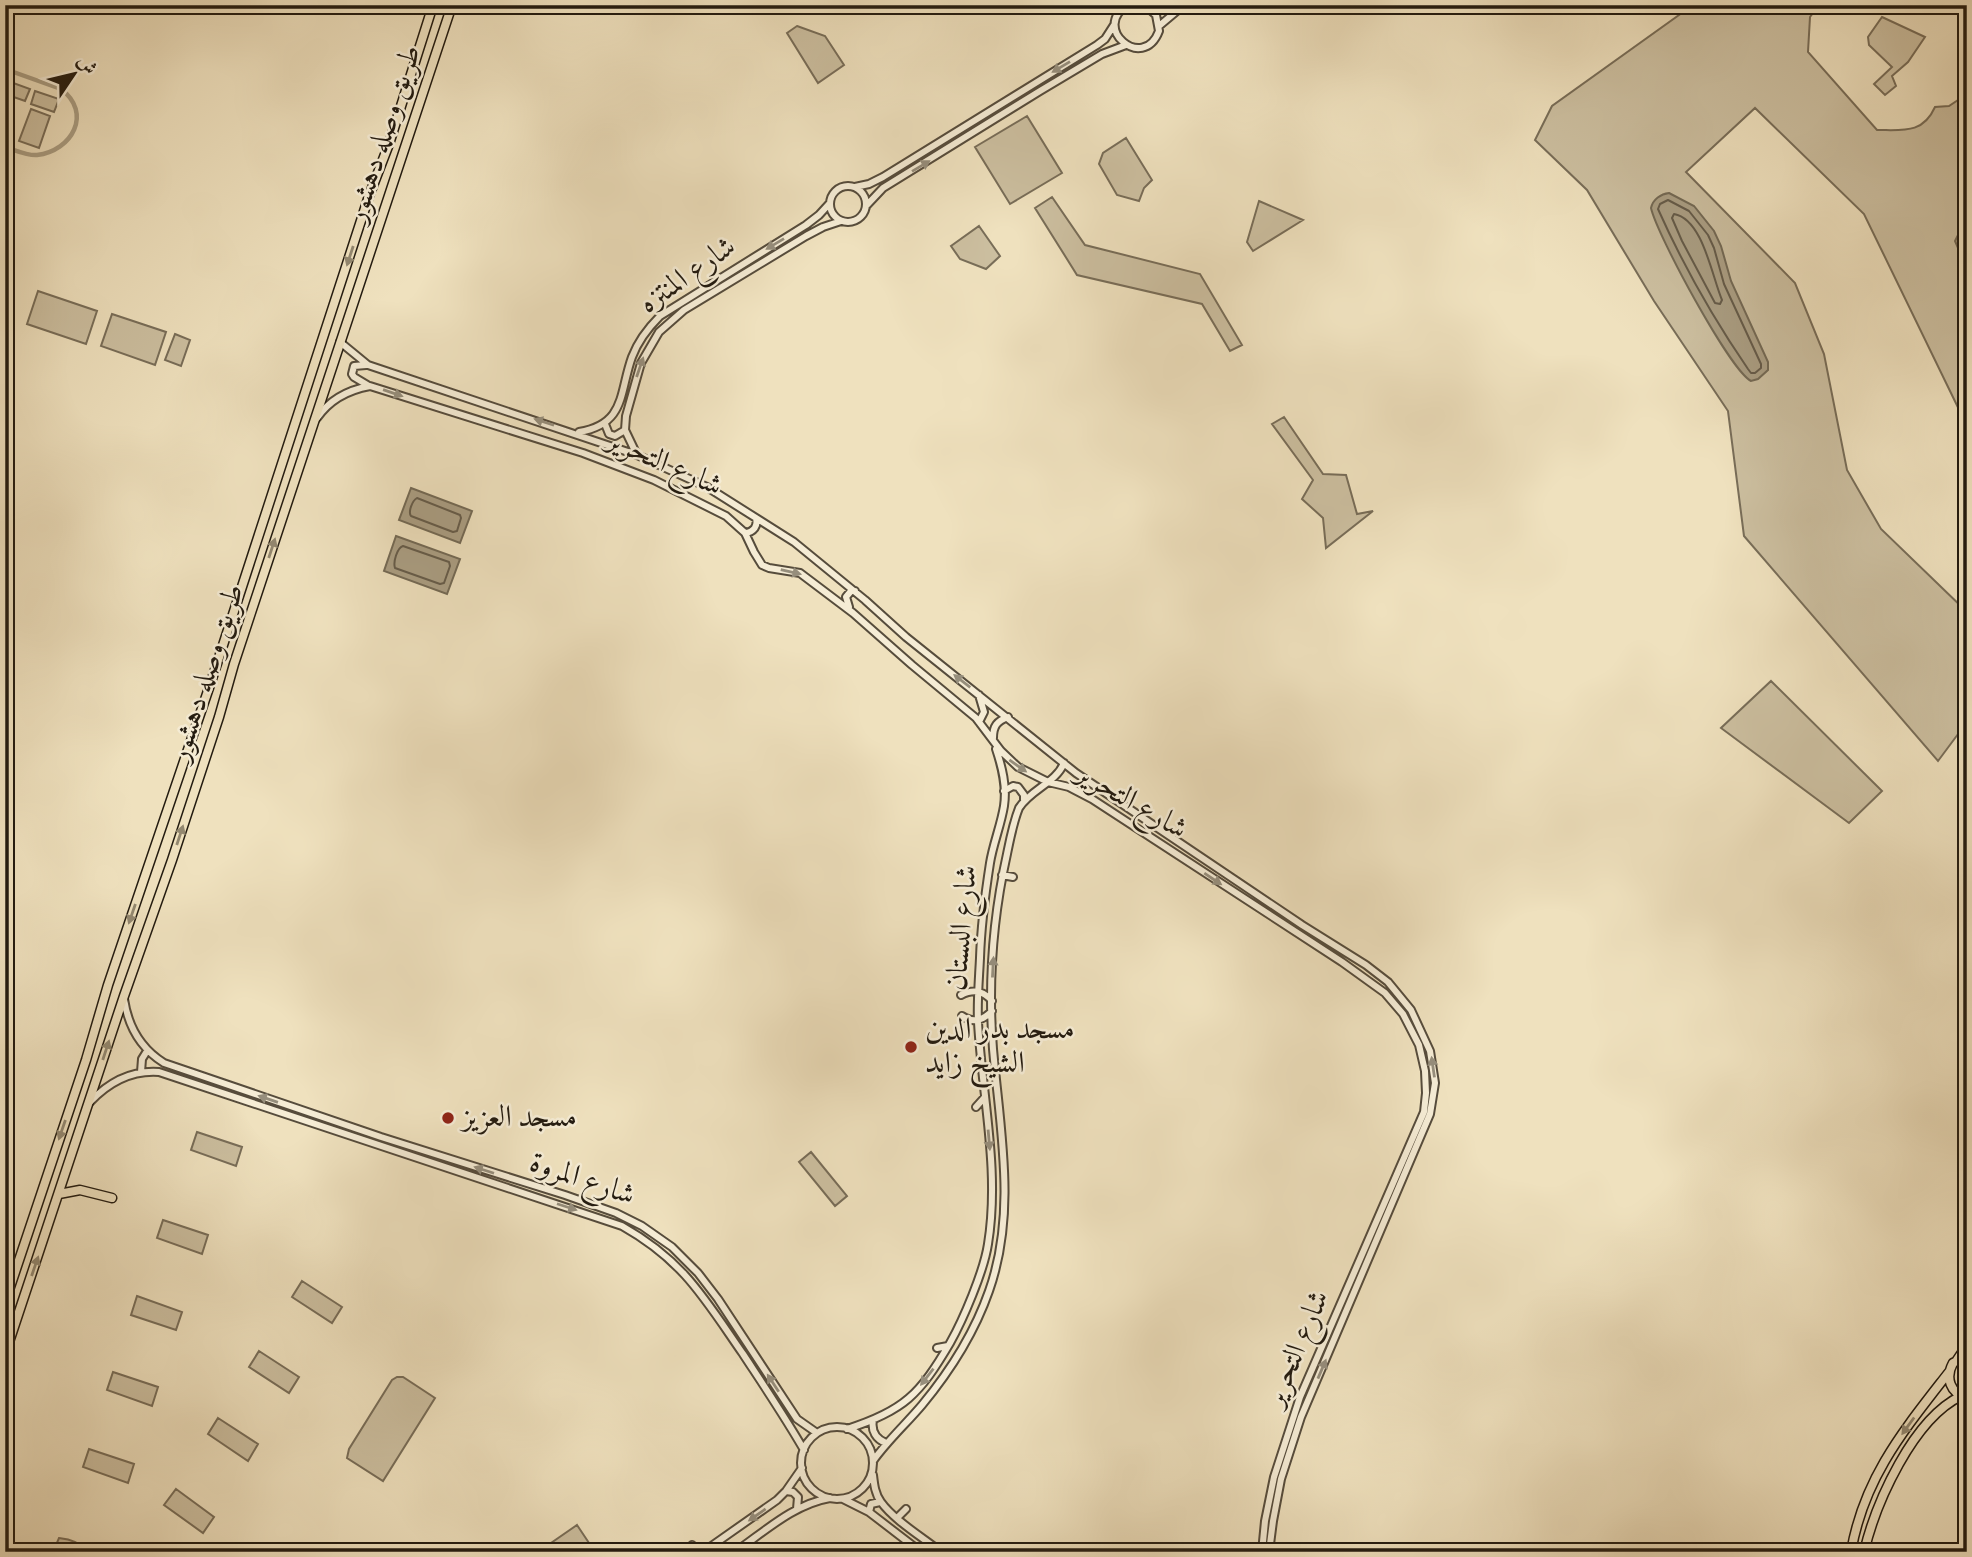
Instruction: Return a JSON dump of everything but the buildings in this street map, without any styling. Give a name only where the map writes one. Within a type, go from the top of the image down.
[{"type":"main road","name":"طريق وصله دهشور","points":[[5,1302],[369,196],[390,144],[433,5]]},
{"type":"main road","name":"طريق وصله دهشور","points":[[5,1354],[219,717],[234,664],[452,5]]},
{"type":"main road","points":[[428,21],[431,29],[443,32]]},
{"type":"main road","points":[[415,59],[427,54],[433,61]]},
{"type":"main road","points":[[59,1194],[80,1190],[112,1198]]},
{"type":"main road","points":[[1851,1552],[1860,1511],[1892,1448],[1967,1345]]},
{"type":"main road","points":[[1957,1360],[1967,1356]]},
{"type":"main road","points":[[1949,1372],[1952,1389],[1964,1397]]},
{"type":"main road","points":[[1932,1395],[1940,1400],[1943,1407]]},
{"type":"main road","points":[[1864,1552],[1875,1514],[1896,1470],[1929,1419],[1943,1407],[1964,1397]]},
{"type":"street","points":[[1126,45],[1040,91],[883,188],[856,221],[841,221],[832,212],[830,203],[837,189],[876,180],[1105,39],[1119,12],[1128,5]]},
{"type":"street","points":[[1159,26],[1184,5]]},
{"type":"street","points":[[1114,25],[1120,40],[1126,45],[1139,48],[1150,44],[1157,35],[1159,26],[1150,6]]},
{"type":"street","points":[[1105,39],[1111,51]]},
{"type":"street","points":[[1035,83],[1040,91]]},
{"type":"street","points":[[936,144],[942,153]]},
{"type":"street","points":[[855,187],[864,194],[866,206]]},
{"type":"street","name":"شارع المنتزه","points":[[605,424],[616,410],[617,395],[633,355],[652,324],[670,308],[813,220],[830,203]]},
{"type":"street","name":"شارع المنتزه","points":[[625,430],[630,399],[641,363],[659,332],[675,317],[749,275],[814,231],[841,221]]},
{"type":"street","points":[[714,281],[719,290]]},
{"type":"street","name":"شارع التحرير","points":[[340,342],[368,365],[575,432],[637,455],[707,487],[756,517],[794,542],[906,637],[1076,773],[1207,857],[1240,883],[1379,971],[1404,1000],[1430,1051],[1434,1072],[1430,1114],[1301,1417],[1278,1478],[1269,1552]]},
{"type":"street","points":[[368,365],[356,366],[352,372],[354,377],[370,386]]},
{"type":"street","points":[[314,422],[333,400],[370,386]]},
{"type":"street","name":"شارع التحرير","points":[[370,386],[583,453],[654,480],[726,516],[745,533],[762,565],[800,573],[853,613],[979,722],[1001,751],[1018,767],[1093,799],[1342,962],[1385,993],[1403,1014],[1415,1034],[1423,1062],[1426,1093],[1424,1112],[1300,1398],[1265,1521],[1262,1552]]},
{"type":"street","points":[[617,395],[630,399]]},
{"type":"street","points":[[486,421],[492,416],[489,405]]},
{"type":"street","points":[[514,413],[510,424],[515,430]]},
{"type":"street","points":[[575,432],[605,424],[609,434],[615,436],[625,430],[637,455]]},
{"type":"street","points":[[745,533],[750,533],[756,526],[756,517]]},
{"type":"street","points":[[853,613],[846,597],[855,591]]},
{"type":"street","points":[[906,671],[912,665]]},
{"type":"street","points":[[979,695],[984,712],[979,722]]},
{"type":"street","points":[[993,739],[995,725],[999,720],[1008,717]]},
{"type":"street","name":"شارع البستان","points":[[847,1429],[898,1407],[916,1392],[936,1366],[959,1326],[988,1246],[993,1180],[978,1021],[981,922],[990,859],[1004,806],[1000,763],[993,739]]},
{"type":"street","points":[[1004,791],[1013,786],[1018,787],[1022,790],[1024,800],[1059,774],[1064,763]]},
{"type":"street","points":[[1069,787],[1071,777],[1076,773]]},
{"type":"street","name":"شارع البستان","points":[[873,1461],[886,1443],[921,1407],[965,1346],[995,1272],[1006,1191],[993,1048],[995,924],[1002,875],[1016,816],[1024,800]]},
{"type":"street","points":[[1002,875],[1013,877]]},
{"type":"street","points":[[1234,893],[1240,883]]},
{"type":"street","points":[[961,995],[969,991],[979,991],[992,1001]]},
{"type":"street","points":[[89,1103],[112,1083],[141,1072],[142,1059],[147,1051],[133,1031],[124,996]]},
{"type":"street","points":[[962,1016],[978,1021],[992,1011]]},
{"type":"street","points":[[1415,1034],[1422,1031]]},
{"type":"street","name":"شارع المروة","points":[[147,1051],[164,1063],[626,1217],[684,1257],[718,1299],[797,1419],[817,1433]]},
{"type":"street","name":"شارع المروة","points":[[141,1072],[170,1075],[622,1226],[656,1248],[698,1289],[790,1424],[804,1450]]},
{"type":"street","points":[[237,1097],[240,1089]]},
{"type":"street","points":[[1417,1092],[1426,1093]]},
{"type":"street","points":[[976,1107],[985,1097]]},
{"type":"street","points":[[412,1157],[415,1148]]},
{"type":"street","points":[[1376,1201],[1384,1204]]},
{"type":"street","points":[[622,1226],[626,1217]]},
{"type":"street","points":[[1004,1219],[1013,1220]]},
{"type":"street","points":[[988,1246],[995,1249],[1000,1247]]},
{"type":"street","points":[[980,1272],[987,1267],[995,1272]]},
{"type":"street","points":[[979,1317],[989,1321]]},
{"type":"street","points":[[1320,1330],[1327,1333]]},
{"type":"street","points":[[937,1348],[948,1346]]},
{"type":"street","points":[[1292,1394],[1300,1398]]},
{"type":"street","points":[[873,1420],[875,1435],[886,1443]]},
{"type":"street","points":[[903,1425],[909,1432]]},
{"type":"street","points":[[921,1552],[869,1512],[841,1499],[820,1494],[811,1488],[802,1468],[804,1450],[817,1433],[832,1428],[857,1433],[871,1450],[874,1486],[880,1502],[941,1552]]},
{"type":"street","points":[[703,1552],[764,1510],[786,1491],[802,1468]]},
{"type":"street","points":[[841,1499],[858,1493],[872,1471]]},
{"type":"street","points":[[786,1491],[793,1492],[798,1497],[797,1509]]},
{"type":"street","points":[[735,1552],[797,1509],[831,1498]]},
{"type":"street","points":[[869,1512],[871,1504],[880,1502]]},
{"type":"street","points":[[897,1518],[906,1508]]},
{"type":"street","points":[[1256,1520],[1265,1521]]},
{"type":"shaded area","points":[[1693,5],[1819,5],[1810,17],[1808,52],[1877,130],[1911,129],[1925,122],[1935,107],[1949,106],[1967,94],[1967,426],[1864,214],[1755,108],[1686,172],[1795,283],[1824,354],[1847,470],[1881,529],[1967,612],[1967,722],[1938,761],[1744,536],[1728,411],[1654,301],[1587,190],[1535,140],[1552,106]]},
{"type":"shaded area","points":[[1882,17],[1925,37],[1908,62],[1892,76],[1896,86],[1885,95],[1874,84],[1892,67],[1869,45],[1868,37]]},
{"type":"shaded area","points":[[797,26],[825,36],[844,65],[818,83],[787,33]]},
{"type":"shaded area","points":[[5,80],[30,89],[25,101],[5,94]]},
{"type":"shaded area","points":[[35,91],[59,99],[54,112],[31,104]]},
{"type":"shaded area","points":[[31,109],[50,116],[39,148],[19,141]]},
{"type":"shaded area","points":[[1027,116],[1062,173],[1010,204],[975,147]]},
{"type":"shaded area","points":[[1126,138],[1152,180],[1144,188],[1139,201],[1117,195],[1099,164],[1103,153]]},
{"type":"shaded area","points":[[1052,197],[1085,245],[1200,274],[1242,345],[1230,351],[1202,304],[1077,275],[1035,208]]},
{"type":"shaded area","points":[[1259,201],[1303,220],[1253,251],[1247,242]]},
{"type":"shaded area","points":[[979,226],[1000,256],[986,269],[960,259],[951,246]]},
{"type":"shaded area","points":[[38,291],[97,311],[86,344],[27,324]]},
{"type":"shaded area","points":[[112,314],[166,332],[155,365],[101,346]]},
{"type":"shaded area","points":[[175,334],[190,340],[181,366],[165,360]]},
{"type":"shaded area","points":[[1284,417],[1323,474],[1346,475],[1357,514],[1373,511],[1326,548],[1323,518],[1302,499],[1313,480],[1272,424]]},
{"type":"shaded area","points":[[1771,681],[1882,791],[1849,823],[1721,728]]},
{"type":"shaded area","points":[[197,1132],[242,1147],[236,1166],[191,1150]]},
{"type":"shaded area","points":[[811,1152],[847,1196],[835,1206],[799,1162]]},
{"type":"shaded area","points":[[163,1220],[208,1235],[202,1254],[157,1238]]},
{"type":"shaded area","points":[[302,1281],[342,1307],[332,1323],[292,1297]]},
{"type":"shaded area","points":[[137,1296],[182,1312],[176,1330],[131,1315]]},
{"type":"shaded area","points":[[259,1351],[299,1377],[289,1393],[249,1367]]},
{"type":"shaded area","points":[[113,1372],[158,1387],[152,1406],[107,1390]]},
{"type":"shaded area","points":[[403,1377],[435,1398],[383,1481],[347,1458],[349,1449],[392,1380]]},
{"type":"shaded area","points":[[218,1418],[258,1444],[248,1461],[208,1434]]},
{"type":"shaded area","points":[[89,1449],[134,1464],[128,1483],[83,1467]]},
{"type":"shaded area","points":[[176,1489],[214,1517],[203,1533],[164,1505]]},
{"type":"shaded area","points":[[577,1525],[595,1552],[538,1552]]},
{"type":"shaded area","points":[[59,1538],[75,1542],[89,1552],[53,1552]]},
{"type":"water","points":[[1669,193],[1694,206],[1714,231],[1731,281],[1768,362],[1768,370],[1758,379],[1751,381],[1727,353],[1666,245],[1651,208],[1658,198]]},
{"type":"water","points":[[1967,233],[1967,269],[1955,241],[1958,235]]},
{"type":"water","points":[[411,488],[472,511],[460,543],[399,520]]},
{"type":"water","points":[[396,536],[460,559],[447,594],[384,571]]},
{"type":"waterway","points":[[5,69],[61,89],[71,99],[77,119],[68,139],[49,152],[33,155],[5,147]]},
{"type":"place","name":"مسجد بدر الدين الشيخ زايد","points":[[911,1047]]},
{"type":"place","name":"مسجد العزيز","points":[[448,1118]]}]
